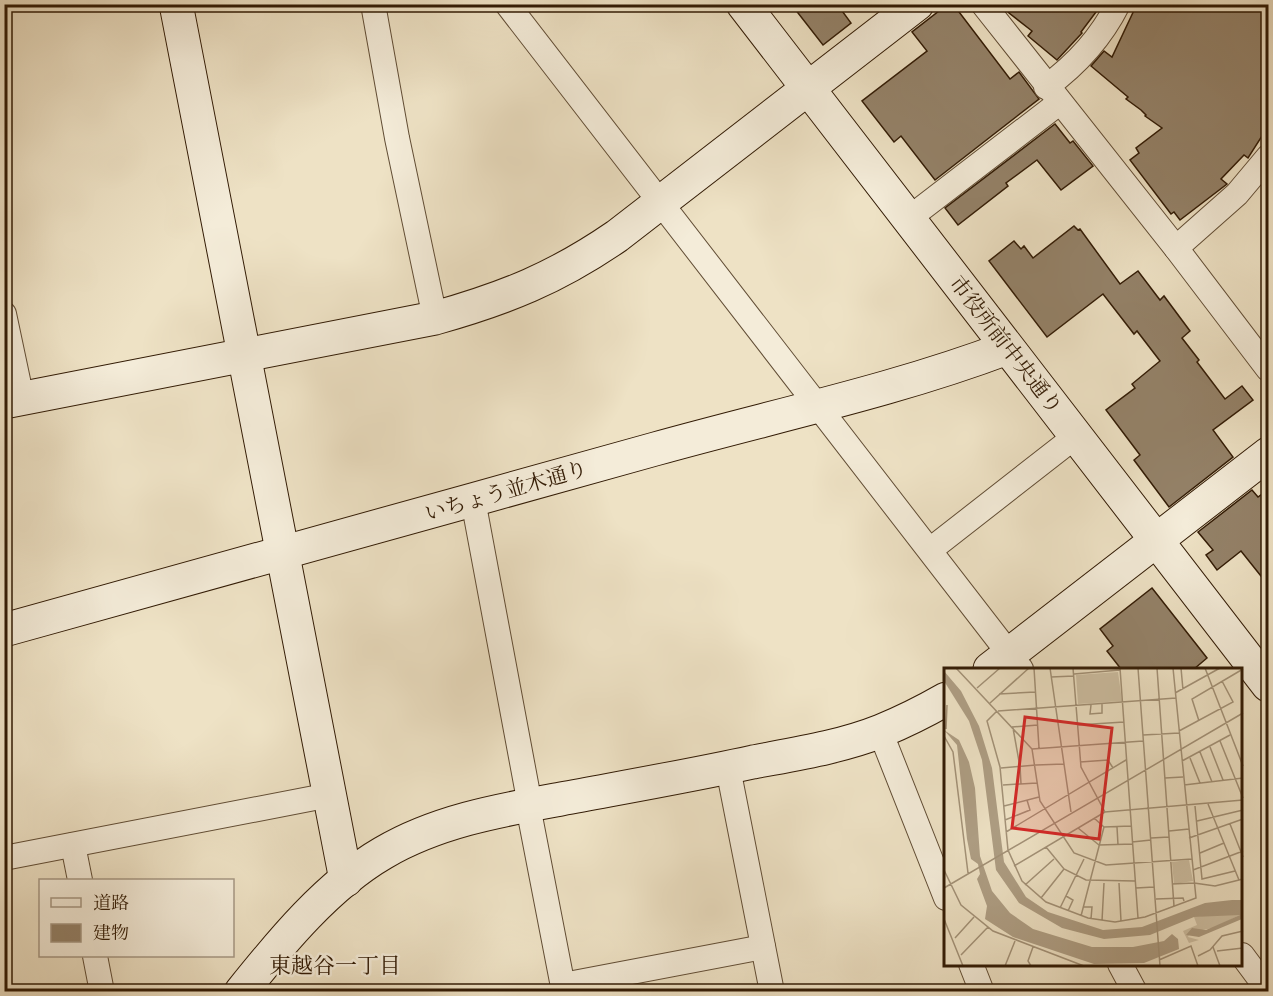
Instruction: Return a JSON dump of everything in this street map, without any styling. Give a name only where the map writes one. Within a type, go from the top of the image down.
[{"type":"street","points":[[176,4],[346,880]]},
{"type":"street","points":[[373,4],[397,138],[435,318]]},
{"type":"street","points":[[507,4],[930,550],[1007,664],[1157,539],[1269,454]]},
{"type":"street","name":"市役所前中央通り","points":[[743,4],[1269,685]]},
{"type":"street","points":[[4,314],[13,400],[435,318],[487,304],[552,276],[582,260],[660,203],[917,4]]},
{"type":"street","points":[[983,4],[1269,369]]},
{"type":"street","points":[[909,219],[1053,95],[1071,68],[1108,23],[1118,4]]},
{"type":"street","points":[[1176,248],[1237,194],[1269,157]]},
{"type":"street","name":"いちょう並木通り","points":[[4,630],[283,555],[665,446],[818,406],[962,364],[1007,348]]},
{"type":"street","points":[[930,550],[1076,436]]},
{"type":"street","points":[[473,500],[562,989],[763,947]]},
{"type":"street","points":[[241,992],[302,920],[346,880],[382,853],[414,837],[446,825],[529,805],[809,751],[880,731],[944,700]]},
{"type":"street","points":[[880,731],[939,857],[944,886]]},
{"type":"street","points":[[728,768],[772,992]]},
{"type":"street","points":[[4,858],[330,795]]},
{"type":"street","points":[[73,845],[80,879]]},
{"type":"street","points":[[1243,956],[1269,990]]},
{"type":"street","points":[[95,957],[102,992]]},
{"type":"street","points":[[972,966],[982,992]]},
{"type":"street","points":[[1121,966],[1135,992]]},
{"type":"building","points":[[791,4],[837,4],[851,23],[823,45]]},
{"type":"building","points":[[948,4],[953,4],[1010,79],[1019,72],[1039,99],[935,180],[901,136],[894,142],[862,101],[927,51],[912,32]]},
{"type":"building","points":[[1002,4],[1102,4],[1082,33],[1057,60],[1028,36],[1032,31],[1009,13]]},
{"type":"building","points":[[1137,4],[1269,4],[1269,125],[1248,158],[1244,155],[1221,179],[1227,184],[1180,220],[1174,212],[1171,214],[1130,160],[1139,153],[1136,148],[1162,128],[1145,116],[1141,110],[1126,99],[1128,97],[1091,66],[1104,51],[1112,57]]},
{"type":"building","points":[[1055,124],[1070,143],[1073,141],[1093,166],[1061,190],[1037,160],[1006,183],[1008,186],[958,225],[945,208]]},
{"type":"building","points":[[1074,226],[1080,229],[1120,284],[1138,271],[1160,300],[1164,296],[1190,331],[1182,338],[1225,399],[1242,386],[1253,400],[1213,430],[1233,457],[1169,507],[1134,460],[1140,455],[1106,410],[1135,388],[1132,384],[1160,361],[1137,331],[1134,334],[1103,294],[1047,337],[989,261],[1014,241],[1021,249],[1024,246],[1033,258]]},
{"type":"building","points":[[1269,489],[1269,586],[1241,551],[1217,570],[1206,555],[1213,550],[1198,532],[1252,490],[1258,497]]},
{"type":"building","points":[[1152,588],[1207,658],[1195,668],[1120,668],[1107,651],[1113,646],[1100,629]]},
{"type":"district","name":"東越谷一丁目","points":[[335,965]]}]
